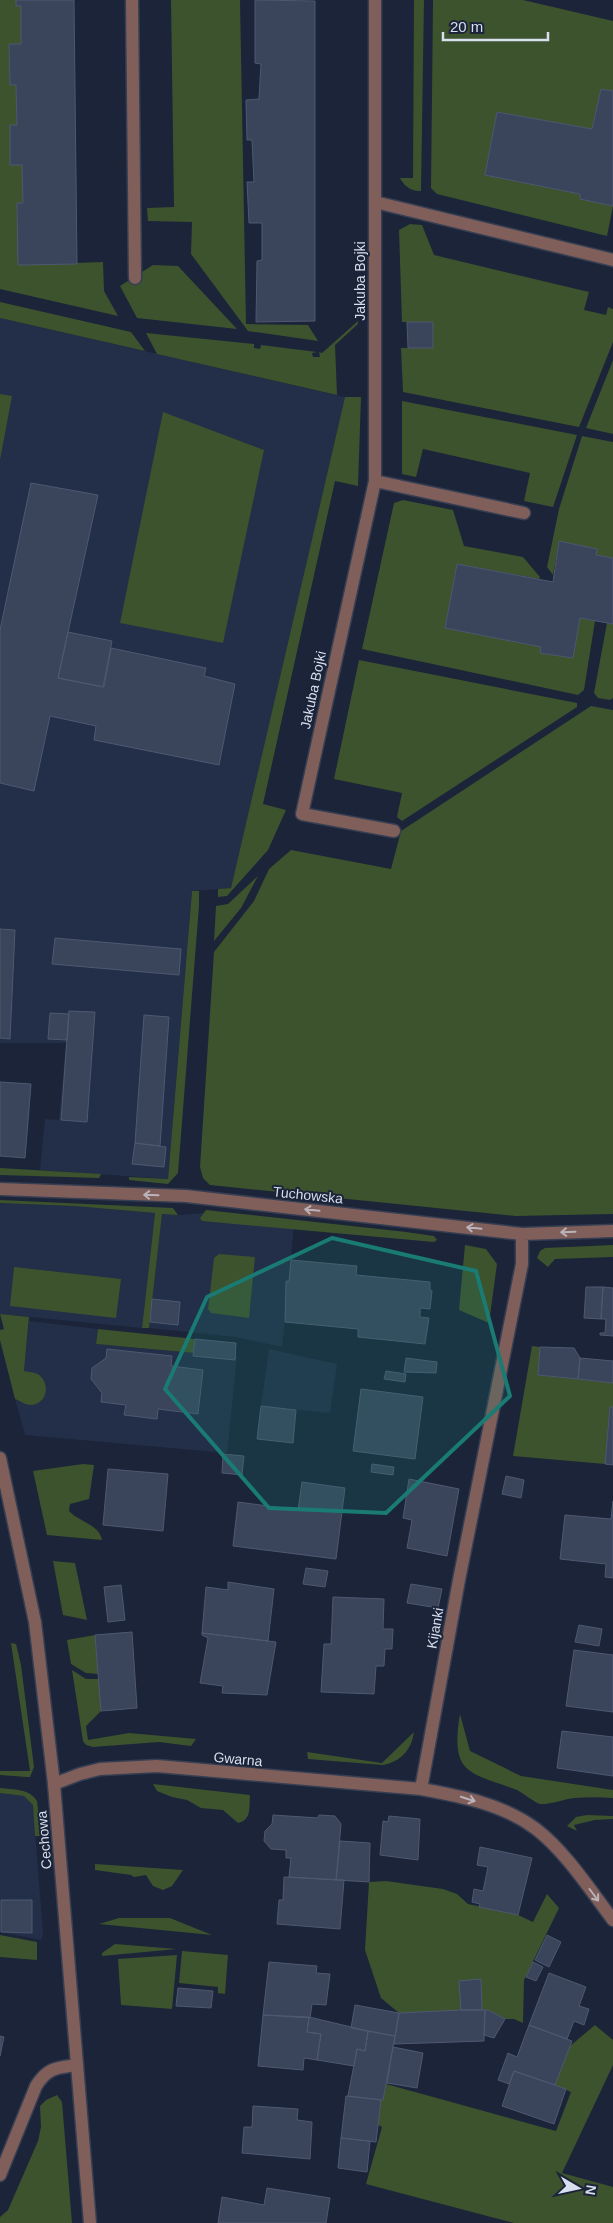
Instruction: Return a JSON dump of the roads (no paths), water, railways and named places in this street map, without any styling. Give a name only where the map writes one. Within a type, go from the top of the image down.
[{"type":"street","points":[[132,0],[135,278]]},
{"type":"street","name":"Jakuba Bojki","points":[[375,0],[375,481],[302,814],[394,831]]},
{"type":"street","points":[[376,202],[613,260]]},
{"type":"street","points":[[375,481],[524,514]]},
{"type":"street","name":"Tuchowska","points":[[0,1189],[186,1196],[522,1234],[613,1231]]},
{"type":"street","name":"Kijanki","points":[[421,1789],[459,1580],[522,1264],[522,1234]]},
{"type":"street","name":"Cechowa","points":[[0,1458],[35,1622],[54,1784],[90,2223]]},
{"type":"street","name":"Gwarna","points":[[54,1784],[100,1769],[157,1766],[421,1789]]},
{"type":"street","points":[[421,1789],[460,1796],[492,1807],[517,1818],[537,1830],[575,1869],[613,1920]]},
{"type":"street","points":[[0,2175],[36,2086],[43,2075],[53,2068],[77,2065]]}]
